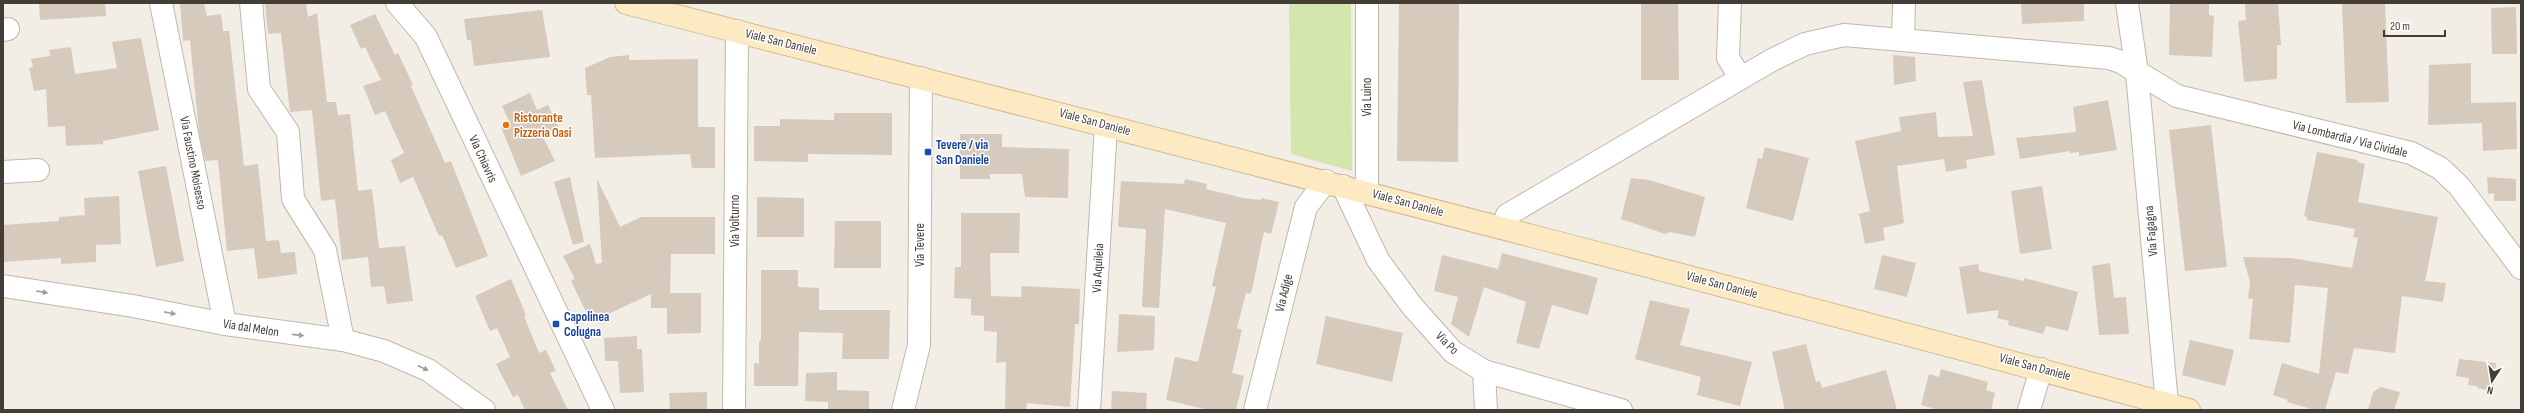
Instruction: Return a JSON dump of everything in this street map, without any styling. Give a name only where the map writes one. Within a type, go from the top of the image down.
[{"type":"street","name":"Via Faustino Moisesso","points":[[162,3],[224,324]]},
{"type":"street","points":[[251,3],[259,89],[288,132],[293,199],[325,250],[342,340]]},
{"type":"street","name":"Via Chiavris","points":[[397,3],[426,37],[603,410]]},
{"type":"street","name":"Viale San Daniele","points":[[626,3],[1335,183],[2041,369],[2189,410]]},
{"type":"street","name":"Via Luino","points":[[1367,3],[1367,192]]},
{"type":"street","points":[[1730,3],[1728,58],[1740,77]]},
{"type":"street","points":[[1904,3],[1904,39]]},
{"type":"street","name":"Via Fagagna","points":[[2127,3],[2136,65],[2167,404]]},
{"type":"street","name":"Via Volturno","points":[[734,410],[737,31]]},
{"type":"street","name":"Via Lombardia / Via Cividale","points":[[1503,228],[1507,215],[1740,77],[1805,44],[1844,35],[1904,39],[2109,58],[2136,65],[2177,96],[2411,153],[2440,168],[2459,186],[2521,268]]},
{"type":"street","name":"Via Tevere","points":[[903,410],[919,345],[921,78]]},
{"type":"street","name":"Via Aquileia","points":[[1089,410],[1106,126]]},
{"type":"street","points":[[3,172],[38,170]]},
{"type":"street","name":"Via Po","points":[[1335,183],[1378,260],[1412,306],[1453,352],[1484,372],[1621,410]]},
{"type":"street","name":"Via Adige","points":[[1255,410],[1306,207],[1335,183]]},
{"type":"street","name":"Via dal Melon","points":[[3,286],[134,306],[224,324],[342,340],[384,351],[428,370],[484,410]]},
{"type":"street","points":[[2029,410],[2041,369]]},
{"type":"street","points":[[1484,372],[1486,410]]},
{"type":"green space","points":[[1289,3],[1351,3],[1352,171],[1291,154]]},
{"type":"building","points":[[39,3],[105,3],[106,16],[40,20]]},
{"type":"building","points":[[180,3],[204,3],[207,16],[221,14],[223,31],[229,31],[244,166],[258,164],[266,241],[279,240],[281,253],[295,252],[297,274],[258,279],[254,248],[227,251],[218,160],[205,161],[199,132],[190,40],[183,41]]},
{"type":"building","points":[[265,3],[306,3],[308,17],[317,13],[327,102],[336,102],[338,115],[350,114],[358,191],[372,189],[379,248],[405,246],[413,301],[387,304],[384,286],[371,287],[368,257],[342,260],[335,199],[321,201],[312,110],[290,112],[281,33],[268,34]]},
{"type":"building","points":[[1399,3],[1459,3],[1458,162],[1397,161]]},
{"type":"building","points":[[1641,3],[1678,3],[1679,80],[1641,80]]},
{"type":"building","points":[[2021,3],[2084,3],[2084,21],[2022,24]]},
{"type":"building","points":[[2170,3],[2209,3],[2209,15],[2214,16],[2212,57],[2169,55]]},
{"type":"building","points":[[2245,3],[2278,3],[2281,45],[2277,45],[2277,79],[2244,82],[2238,21],[2246,20]]},
{"type":"building","points":[[2342,3],[2385,3],[2389,102],[2346,103]]},
{"type":"building","points":[[2516,7],[2517,54],[2492,54],[2491,8]]},
{"type":"building","points":[[542,10],[550,57],[474,66],[471,40],[467,40],[464,19]]},
{"type":"building","points":[[375,14],[395,55],[398,53],[406,70],[413,85],[411,86],[445,163],[451,161],[488,256],[456,268],[442,235],[439,236],[413,177],[400,183],[391,160],[404,153],[385,111],[375,115],[363,86],[381,80],[365,47],[361,49],[350,25]]},
{"type":"building","points":[[141,38],[159,130],[103,141],[103,144],[66,146],[65,126],[48,127],[46,89],[34,91],[29,68],[33,67],[31,59],[50,56],[49,50],[71,47],[75,74],[117,68],[112,42]]},
{"type":"building","points":[[629,55],[629,60],[698,59],[698,127],[715,127],[715,168],[692,168],[690,154],[595,158],[591,95],[587,95],[585,68],[610,57]]},
{"type":"building","points":[[1893,55],[1915,57],[1916,81],[1894,85]]},
{"type":"building","points":[[2471,63],[2471,103],[2516,102],[2517,149],[2483,151],[2482,123],[2428,125],[2429,65]]},
{"type":"building","points":[[1982,80],[1995,155],[1966,160],[1967,168],[1946,172],[1944,159],[1897,166],[1904,223],[1883,228],[1885,240],[1865,244],[1859,214],[1870,211],[1855,141],[1901,131],[1899,117],[1936,112],[1938,137],[1973,136],[1963,82]]},
{"type":"building","points":[[530,93],[537,110],[548,105],[559,128],[542,135],[555,161],[521,176],[501,127],[510,123],[502,106]]},
{"type":"building","points":[[2108,100],[2117,150],[2079,156],[2079,152],[2070,153],[2070,151],[2020,159],[2016,138],[2076,132],[2073,107]]},
{"type":"building","points":[[834,113],[892,113],[892,155],[808,154],[808,162],[754,161],[754,126],[780,126],[780,119],[834,120]]},
{"type":"building","points":[[2211,125],[2227,267],[2185,271],[2169,130]]},
{"type":"building","points":[[960,134],[1002,134],[1002,147],[1069,149],[1068,198],[1025,197],[1022,174],[990,174],[990,179],[960,179]]},
{"type":"building","points":[[1765,147],[1809,158],[1793,221],[1746,208],[1758,158],[1762,159]]},
{"type":"building","points":[[2317,152],[2358,160],[2357,162],[2365,164],[2358,202],[2438,217],[2425,281],[2446,283],[2443,302],[2402,296],[2395,353],[2354,348],[2348,374],[2336,372],[2325,410],[2315,410],[2287,402],[2288,400],[2273,395],[2282,363],[2319,374],[2328,288],[2295,285],[2290,343],[2249,339],[2253,299],[2248,298],[2250,282],[2243,257],[2291,258],[2352,268],[2358,238],[2353,237],[2355,229],[2307,220],[2307,217],[2304,216]]},
{"type":"building","points":[[166,166],[184,261],[156,267],[138,171]]},
{"type":"building","points":[[570,177],[584,242],[573,245],[554,182]]},
{"type":"building","points":[[2487,177],[2516,179],[2516,201],[2494,201],[2494,193],[2488,194]]},
{"type":"building","points":[[1631,178],[1649,180],[1705,197],[1695,237],[1670,232],[1665,234],[1621,219]]},
{"type":"building","points":[[597,179],[620,227],[641,217],[715,217],[715,254],[671,254],[670,293],[701,293],[701,333],[667,334],[667,308],[651,308],[651,294],[591,322],[571,281],[575,279],[563,256],[590,244],[596,264],[602,263]]},
{"type":"building","points":[[1185,179],[1207,184],[1206,189],[1243,198],[1261,200],[1261,198],[1279,202],[1271,234],[1264,232],[1251,294],[1246,293],[1237,328],[1242,330],[1232,373],[1244,376],[1236,410],[1209,410],[1166,400],[1175,357],[1198,362],[1216,287],[1212,286],[1226,223],[1165,209],[1159,308],[1142,307],[1146,229],[1118,227],[1121,181],[1184,184]]},
{"type":"building","points":[[2042,186],[2052,249],[2020,254],[2011,191]]},
{"type":"building","points":[[119,196],[121,244],[96,245],[96,262],[61,264],[61,258],[3,262],[3,225],[59,221],[59,217],[85,215],[84,198]]},
{"type":"building","points":[[757,197],[804,198],[804,237],[757,237]]},
{"type":"building","points":[[961,213],[1020,213],[1019,253],[990,253],[991,296],[1021,297],[1022,286],[1080,289],[1079,324],[1075,324],[1070,407],[1027,403],[1026,410],[1005,410],[1006,362],[996,363],[997,332],[984,331],[984,316],[971,315],[971,299],[954,298],[955,267],[961,267]]},
{"type":"building","points":[[835,221],[881,221],[881,268],[834,268]]},
{"type":"building","points":[[1502,253],[1598,278],[1588,315],[1552,305],[1539,349],[1516,343],[1526,302],[1484,287],[1469,337],[1451,324],[1458,297],[1434,291],[1442,255],[1498,269]]},
{"type":"building","points":[[1882,255],[1916,263],[1907,297],[1874,289]]},
{"type":"building","points":[[2110,263],[2114,298],[2126,297],[2129,334],[2099,335],[2092,266]]},
{"type":"building","points":[[1978,264],[1979,271],[2024,281],[2024,278],[2078,292],[2068,331],[2046,326],[2043,334],[2008,325],[2009,321],[1997,318],[1999,310],[1967,314],[1959,267]]},
{"type":"building","points":[[761,270],[798,270],[798,287],[819,288],[819,310],[890,310],[889,359],[842,359],[843,333],[799,332],[798,386],[754,386],[754,363],[759,364],[759,341],[761,341]]},
{"type":"building","points":[[511,279],[526,315],[524,316],[539,353],[546,350],[556,371],[550,373],[568,410],[525,410],[518,395],[513,397],[496,364],[510,357],[497,328],[490,331],[475,296]]},
{"type":"building","points":[[1650,300],[1690,309],[1680,345],[1752,362],[1740,406],[1697,395],[1701,377],[1635,359]]},
{"type":"building","points":[[1119,314],[1155,316],[1154,350],[1117,352]]},
{"type":"building","points":[[1326,316],[1403,333],[1392,382],[1316,364]]},
{"type":"building","points":[[637,336],[637,349],[642,349],[644,392],[620,393],[618,361],[605,361],[604,338]]},
{"type":"building","points":[[2190,340],[2234,350],[2225,386],[2182,375]]},
{"type":"building","points":[[1806,344],[1816,382],[1820,381],[1822,388],[1886,370],[1897,410],[1785,410],[1772,352]]},
{"type":"building","points":[[2459,359],[2496,363],[2493,391],[2468,385],[2469,378],[2456,376]]},
{"type":"building","points":[[1941,369],[1988,382],[1986,390],[1995,393],[1991,410],[1939,410],[1921,405],[1929,374],[1939,377]]},
{"type":"building","points":[[837,372],[837,390],[869,391],[869,410],[828,410],[828,402],[805,401],[806,373]]},
{"type":"building","points":[[2381,387],[2400,392],[2394,410],[2368,410],[2373,392]]},
{"type":"building","points":[[1112,391],[1147,393],[1146,410],[1111,410]]},
{"type":"building","points":[[707,392],[707,410],[670,410],[669,393]]},
{"type":"place","name":"Ristorante Pizzeria Oasi","points":[[506,125]]},
{"type":"place","name":"Tevere / via San Daniele","points":[[928,152]]},
{"type":"place","name":"Capolinea Colugna","points":[[556,324]]}]
